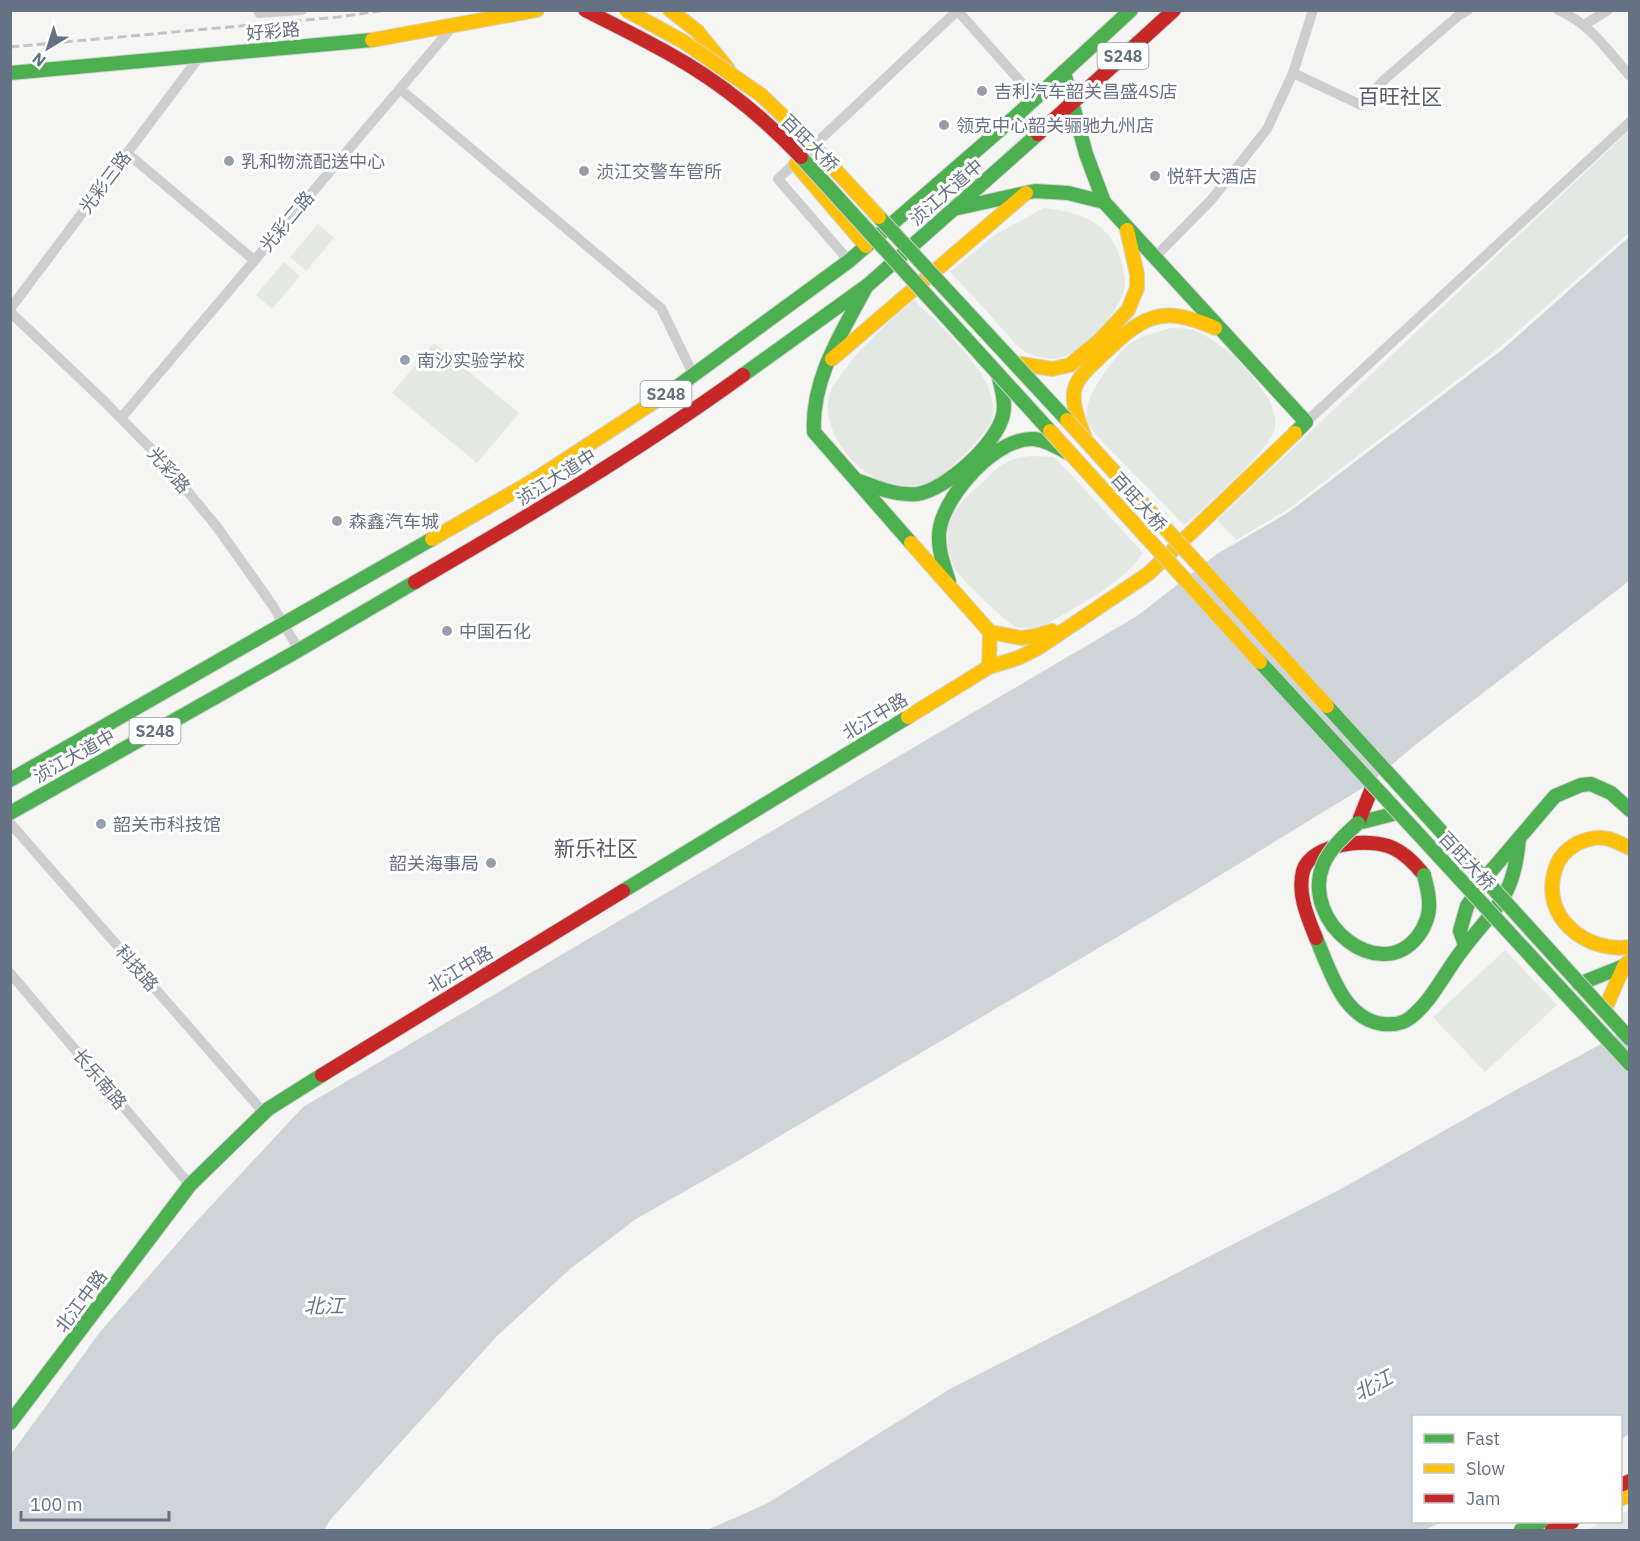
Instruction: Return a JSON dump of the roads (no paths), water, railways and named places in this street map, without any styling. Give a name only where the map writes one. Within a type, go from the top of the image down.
[{"type":"main road","name":"好彩路","points":[[10,73],[367,41],[537,10]]},
{"type":"main road","name":"百旺大桥","points":[[585,10],[661,48],[704,75],[748,107],[799,155],[1397,813],[1629,1064]]},
{"type":"main road","name":"百旺大桥","points":[[626,10],[684,42],[761,95],[803,135],[1016,363],[1629,1039]]},
{"type":"main road","points":[[670,10],[697,31],[711,46],[795,163],[866,246]]},
{"type":"main road","name":"S248","points":[[1064,72],[1131,10]]},
{"type":"main road","name":"S248","points":[[1074,103],[1173,10]]},
{"type":"main road","points":[[868,285],[836,344],[817,394],[813,416],[814,432],[990,632],[1012,638],[1027,639],[1078,620],[1108,603],[1148,574],[1176,549],[1306,422],[1104,202],[1092,177],[1064,72]]},
{"type":"main road","name":"浈江大道中","points":[[10,813],[299,650],[548,504],[695,410],[868,285],[955,208],[1025,126],[1035,98],[1064,72]]},
{"type":"main road","name":"浈江大道中","points":[[10,780],[531,482],[694,376],[1025,126],[1074,103]]},
{"type":"main road","points":[[955,208],[1026,193],[1050,191],[1104,202]]},
{"type":"main road","points":[[829,362],[1026,193]]},
{"type":"main road","points":[[1016,363],[1052,369],[1070,365],[1124,315],[1134,299],[1137,274],[1125,225]]},
{"type":"main road","points":[[1086,441],[1076,411],[1075,387],[1090,367],[1135,324],[1160,315],[1172,314],[1199,320],[1227,335]]},
{"type":"main road","points":[[855,479],[884,491],[902,495],[933,491],[941,486],[989,442],[998,429],[1004,414],[998,374]]},
{"type":"main road","points":[[950,587],[941,558],[940,528],[947,504],[956,492],[996,451],[1018,441],[1036,439],[1050,443],[1072,455]]},
{"type":"main road","name":"北江中路","points":[[10,1423],[190,1185],[264,1113],[402,1025],[989,667],[1018,658],[1038,648],[1078,620]]},
{"type":"main road","points":[[989,667],[990,632]]},
{"type":"main road","points":[[1465,945],[1460,931],[1467,906],[1491,871],[1555,796],[1581,785],[1590,784],[1601,787],[1629,810]]},
{"type":"main road","points":[[1373,785],[1358,823],[1335,845],[1324,861],[1319,879],[1321,903],[1325,915],[1332,928],[1359,951],[1388,955],[1411,945],[1426,928],[1430,916],[1430,891],[1424,875],[1417,865],[1402,852],[1379,842],[1346,844],[1325,850],[1312,857],[1305,866],[1301,878],[1304,908],[1337,986],[1355,1012],[1368,1020],[1386,1025],[1403,1023],[1418,1010],[1465,945],[1492,916],[1513,880],[1519,838]]},
{"type":"main road","points":[[1358,823],[1397,813]]},
{"type":"main road","points":[[1629,848],[1605,837],[1581,840],[1559,860],[1549,882],[1552,901],[1560,918],[1575,934],[1594,944],[1629,947]]},
{"type":"main road","points":[[1579,984],[1627,963]]},
{"type":"main road","points":[[1604,1011],[1627,963]]},
{"type":"main road","points":[[1521,1530],[1537,1523]]},
{"type":"main road","points":[[1552,1530],[1568,1523]]},
{"type":"street","points":[[258,10],[259,13],[302,10]]},
{"type":"street","points":[[1155,257],[1212,199],[1267,129],[1293,73],[1313,10]]},
{"type":"street","points":[[1293,73],[1361,105],[1385,79],[1468,10]]},
{"type":"street","points":[[1558,10],[1575,18],[1593,33],[1629,76]]},
{"type":"street","points":[[1584,25],[1608,10]]},
{"type":"street","points":[[849,261],[778,179],[957,11],[1035,98]]},
{"type":"street","name":"光彩二路","points":[[121,418],[454,25]]},
{"type":"street","name":"光彩三路","points":[[10,310],[200,56]]},
{"type":"street","points":[[400,89],[661,308],[694,376]]},
{"type":"street","points":[[1306,422],[1629,122]]},
{"type":"street","points":[[127,153],[254,260]]},
{"type":"street","name":"光彩路","points":[[10,310],[160,459],[217,527],[273,606],[299,650]]},
{"type":"street","name":"科技路","points":[[10,823],[264,1113]]},
{"type":"street","name":"长乐南路","points":[[10,973],[190,1185]]},
{"type":"water","name":"北江","points":[[1629,237],[1629,581],[1415,745],[1369,784],[1173,904],[636,1219],[570,1269],[497,1336],[331,1519],[324,1530],[11,1530],[11,1454],[100,1332],[195,1223],[303,1107],[1137,616],[1217,554],[1289,512],[1503,349]]},
{"type":"water","name":"北江","points":[[1629,1029],[1630,1433],[1622,1439],[1622,1415],[1412,1415],[1412,1523],[1441,1523],[1424,1530],[707,1530],[766,1504],[950,1389],[1341,1189]]},
{"type":"railway","points":[[10,47],[339,17],[385,10]]},
{"type":"place","name":"吉利汽车韶关昌盛4S店","points":[[982,91]]},
{"type":"place","name":"领克中心韶关骊驰九州店","points":[[944,125]]},
{"type":"place","name":"乳和物流配送中心","points":[[229,161]]},
{"type":"place","name":"浈江交警车管所","points":[[584,171]]},
{"type":"place","name":"悦轩大酒店","points":[[1155,176]]},
{"type":"place","name":"南沙实验学校","points":[[405,360]]},
{"type":"place","name":"森鑫汽车城","points":[[337,521]]},
{"type":"place","name":"中国石化","points":[[447,631]]},
{"type":"place","name":"韶关市科技馆","points":[[101,824]]},
{"type":"place","name":"韶关海事局","points":[[491,863]]},
{"type":"district","name":"百旺社区","points":[[1400,96]]},
{"type":"district","name":"新乐社区","points":[[596,848]]}]
